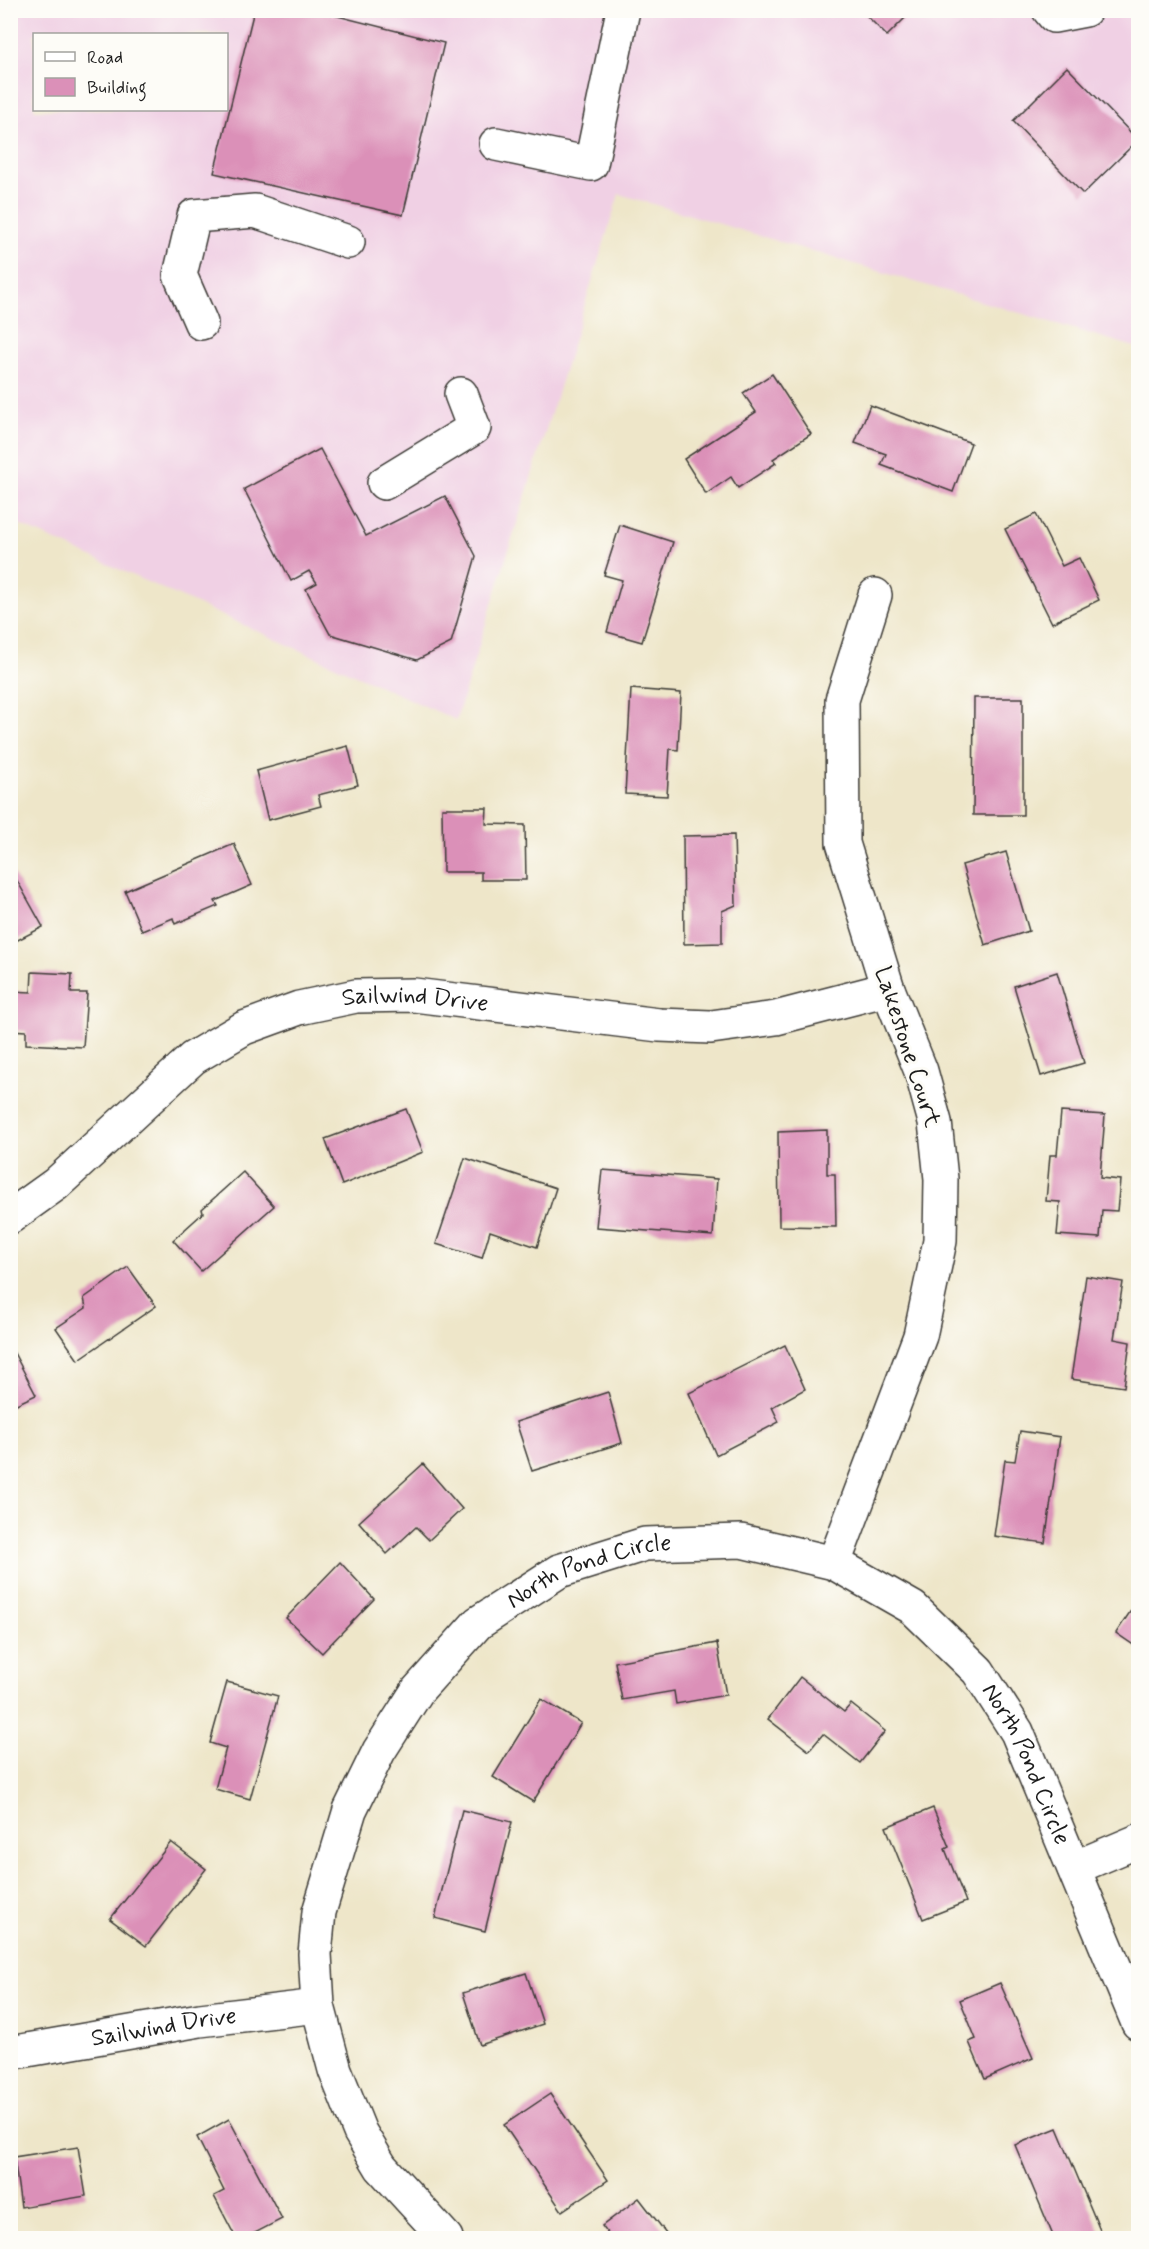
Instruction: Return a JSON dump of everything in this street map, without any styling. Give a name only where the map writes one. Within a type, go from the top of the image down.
[{"type":"street","points":[[496,144],[591,164],[623,10]]},
{"type":"street","points":[[1049,10],[1054,16],[1085,10]]},
{"type":"street","points":[[201,323],[180,275],[194,216],[255,211],[348,242]]},
{"type":"street","points":[[384,483],[474,428],[461,394]]},
{"type":"street","name":"Lakestone Court","points":[[834,1563],[920,1336],[940,1241],[941,1179],[934,1122],[921,1071],[888,989],[843,843],[842,700],[875,595]]},
{"type":"street","name":"Sailwind Drive","points":[[10,1217],[56,1184],[193,1058],[244,1028],[299,1008],[356,996],[414,995],[660,1025],[711,1027],[777,1018],[888,989]]},
{"type":"street","name":"North Pond Circle","points":[[446,2238],[381,2167],[360,2132],[335,2070],[318,2006],[315,1954],[319,1912],[350,1810],[379,1751],[418,1690],[478,1623],[559,1571],[645,1544],[741,1540],[834,1563],[913,1608],[978,1671],[1017,1732],[1138,2023]]},
{"type":"street","points":[[1074,1868],[1138,1841]]},
{"type":"street","name":"Sailwind Drive","points":[[10,2053],[201,2020],[318,2006]]},
{"type":"shaded area","points":[[11,11],[1138,11],[1138,348],[619,194],[456,720],[11,521]]},
{"type":"building","points":[[254,10],[314,10],[444,43],[403,215],[214,173]]},
{"type":"building","points":[[861,10],[913,10],[887,36]]},
{"type":"building","points":[[1067,67],[1138,140],[1083,194],[1013,121]]},
{"type":"building","points":[[772,374],[811,434],[773,459],[776,463],[738,488],[731,477],[706,494],[684,459],[756,412],[743,393]]},
{"type":"building","points":[[870,405],[971,443],[953,492],[881,465],[886,454],[855,443]]},
{"type":"building","points":[[320,449],[366,536],[445,496],[476,556],[451,643],[417,660],[330,634],[306,589],[317,583],[309,571],[291,581],[244,489]]},
{"type":"building","points":[[1036,514],[1062,566],[1079,558],[1099,600],[1052,623],[1005,529]]},
{"type":"building","points":[[620,525],[673,542],[642,642],[607,632],[622,580],[604,575]]},
{"type":"building","points":[[631,689],[681,693],[678,750],[670,749],[667,796],[625,794]]},
{"type":"building","points":[[974,698],[1023,698],[1023,815],[973,815]]},
{"type":"building","points":[[348,746],[358,785],[318,795],[321,806],[268,820],[256,771]]},
{"type":"building","points":[[442,808],[487,808],[486,824],[525,825],[526,880],[481,880],[481,872],[443,872]]},
{"type":"building","points":[[734,835],[736,905],[722,911],[722,943],[684,944],[683,836]]},
{"type":"building","points":[[234,844],[252,885],[215,901],[218,906],[175,924],[173,918],[142,931],[125,891]]},
{"type":"building","points":[[1006,852],[1029,931],[985,945],[962,865]]},
{"type":"building","points":[[10,868],[43,927],[10,944]]},
{"type":"building","points":[[32,972],[72,974],[71,993],[87,993],[83,1047],[26,1044],[26,1031],[10,1030],[10,991],[31,992]]},
{"type":"building","points":[[1057,972],[1084,1063],[1041,1076],[1014,986]]},
{"type":"building","points":[[406,1109],[423,1152],[342,1185],[325,1139]]},
{"type":"building","points":[[1061,1112],[1105,1115],[1100,1178],[1120,1180],[1117,1211],[1102,1210],[1100,1238],[1057,1235],[1060,1202],[1046,1201],[1050,1155],[1057,1155]]},
{"type":"building","points":[[827,1130],[827,1174],[835,1174],[836,1227],[779,1226],[778,1132]]},
{"type":"building","points":[[465,1158],[556,1188],[537,1247],[490,1231],[482,1258],[436,1244]]},
{"type":"building","points":[[602,1170],[717,1179],[713,1236],[596,1227]]},
{"type":"building","points":[[243,1172],[274,1206],[201,1271],[173,1240],[203,1213],[202,1209]]},
{"type":"building","points":[[128,1267],[156,1306],[78,1360],[56,1328],[86,1308],[84,1298]]},
{"type":"building","points":[[1086,1276],[1123,1282],[1114,1339],[1130,1342],[1124,1387],[1071,1379]]},
{"type":"building","points":[[785,1345],[805,1389],[772,1407],[779,1422],[716,1455],[689,1393]]},
{"type":"building","points":[[13,1351],[36,1395],[10,1407],[10,1352]]},
{"type":"building","points":[[608,1392],[622,1443],[532,1471],[516,1422]]},
{"type":"building","points":[[1020,1431],[1060,1437],[1045,1543],[994,1536],[1005,1460],[1015,1461]]},
{"type":"building","points":[[423,1464],[462,1509],[429,1540],[416,1527],[387,1554],[359,1522]]},
{"type":"building","points":[[340,1562],[374,1599],[322,1653],[286,1618]]},
{"type":"building","points":[[1138,1600],[1138,1648],[1116,1633]]},
{"type":"building","points":[[717,1643],[726,1695],[676,1704],[674,1691],[622,1700],[615,1662]]},
{"type":"building","points":[[800,1677],[844,1712],[851,1704],[885,1731],[860,1763],[823,1734],[809,1751],[768,1719]]},
{"type":"building","points":[[227,1682],[278,1696],[250,1799],[215,1789],[226,1748],[210,1743]]},
{"type":"building","points":[[541,1699],[581,1723],[533,1802],[493,1777]]},
{"type":"building","points":[[933,1808],[949,1847],[945,1849],[966,1902],[923,1919],[886,1827]]},
{"type":"building","points":[[462,1810],[512,1822],[485,1931],[435,1918]]},
{"type":"building","points":[[171,1842],[206,1869],[146,1946],[110,1919]]},
{"type":"building","points":[[526,1973],[543,2024],[480,2045],[463,1993]]},
{"type":"building","points":[[1000,1983],[1033,2058],[985,2079],[969,2042],[976,2039],[960,2000]]},
{"type":"building","points":[[550,2094],[608,2180],[562,2211],[504,2125]]},
{"type":"building","points":[[229,2119],[282,2219],[245,2238],[236,2238],[214,2196],[224,2191],[197,2137]]},
{"type":"building","points":[[1057,2128],[1102,2235],[1093,2238],[1054,2238],[1015,2145]]},
{"type":"building","points":[[78,2147],[86,2196],[21,2207],[14,2157]]},
{"type":"building","points":[[639,2198],[670,2238],[611,2238],[602,2226]]}]
